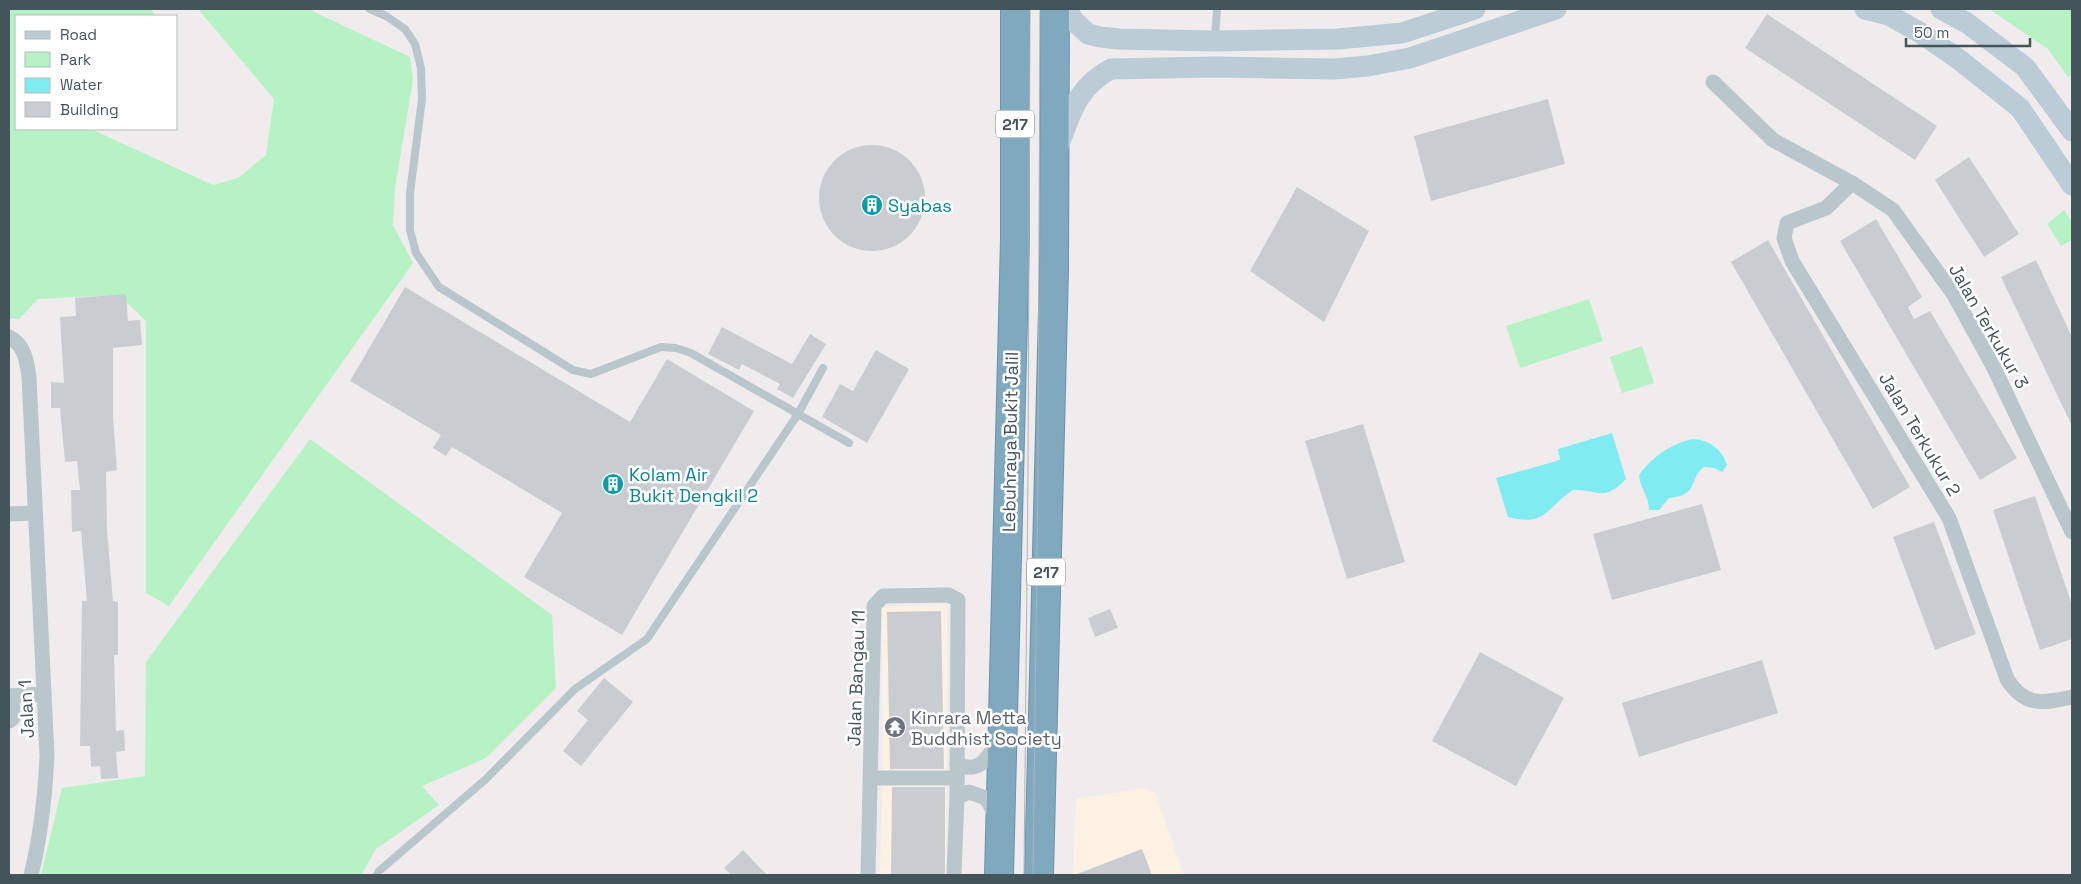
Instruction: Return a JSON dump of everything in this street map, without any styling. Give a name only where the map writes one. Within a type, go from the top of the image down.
[{"type":"highway","name":"Lebuhraya Bukit Jalil","points":[[999,875],[1015,239],[1015,9]]},
{"type":"highway","name":"217","points":[[1039,875],[1055,154],[1055,9]]},
{"type":"main road","points":[[1068,9],[1073,20],[1088,34],[1100,37],[1119,40],[1215,41],[1338,39],[1402,33],[1475,9]]},
{"type":"main road","points":[[1055,154],[1081,94],[1096,77],[1111,69],[1215,67],[1334,69],[1368,66],[1410,58],[1556,9]]},
{"type":"main road","points":[[1865,9],[1889,15],[1919,32],[1957,58],[2020,108],[2072,185]]},
{"type":"main road","points":[[1941,9],[1967,23],[2025,67],[2072,131]]},
{"type":"main road","points":[[1215,41],[1215,67]]},
{"type":"street","name":"Jalan Terkukur 3","points":[[1713,82],[1773,140],[1852,183],[1893,210],[1954,295],[1994,368],[2072,532]]},
{"type":"street","name":"Jalan Terkukur 2","points":[[1852,183],[1826,208],[1787,223],[1784,238],[1792,260],[1949,518],[2007,679],[2014,690],[2027,698],[2044,702],[2072,697]]},
{"type":"street","name":"Jalan 1","points":[[9,338],[22,348],[29,377],[47,756],[45,800],[38,846],[31,875]]},
{"type":"street","points":[[9,514],[35,513]]},
{"type":"street","name":"Jalan Bangau 11","points":[[868,875],[874,606],[883,596],[949,595],[958,600],[957,797],[954,875]]},
{"type":"street","points":[[9,721],[13,718],[10,696],[44,694]]},
{"type":"street","points":[[871,778],[957,771],[977,766],[985,762],[1004,733]]},
{"type":"street","points":[[957,797],[969,792],[986,798],[1001,825]]},
{"type":"lane","points":[[370,9],[386,16],[405,29],[415,44],[422,68],[422,99],[410,192],[410,230],[416,253],[439,287],[573,370],[591,374],[661,347],[676,348],[691,353],[849,443]]},
{"type":"lane","points":[[1215,41],[1217,9]]},
{"type":"lane","points":[[377,875],[379,871],[486,779],[576,689],[647,639],[798,414],[823,368]]},
{"type":"shaded area","points":[[947,605],[946,875],[880,875],[883,768],[882,607]]},
{"type":"shaded area","points":[[1144,788],[1155,793],[1184,875],[1073,875],[1076,799]]},
{"type":"green space","points":[[9,9],[151,9],[155,15],[15,15],[15,130],[93,130],[213,185],[238,178],[266,155],[274,99],[198,9],[308,9],[410,57],[413,80],[395,188],[393,225],[413,263],[169,606],[146,593],[146,321],[119,295],[38,299],[19,319],[9,318]]},
{"type":"green space","points":[[1989,9],[2072,9],[2072,74],[2068,77],[2048,49]]},
{"type":"green space","points":[[2064,210],[2072,222],[2072,240],[2061,246],[2047,224]]},
{"type":"green space","points":[[1589,299],[1603,341],[1520,368],[1506,326]]},
{"type":"green space","points":[[1642,346],[1654,383],[1622,393],[1610,357]]},
{"type":"green space","points":[[310,439],[552,615],[556,688],[486,758],[422,786],[439,805],[376,849],[361,875],[41,875],[62,788],[145,776],[146,662]]},
{"type":"water","points":[[1612,433],[1626,479],[1612,491],[1601,493],[1573,490],[1538,518],[1530,520],[1508,517],[1496,478],[1560,460],[1558,449]]},
{"type":"water","points":[[1693,439],[1705,441],[1714,446],[1722,454],[1727,465],[1722,472],[1714,468],[1704,467],[1699,472],[1689,491],[1685,494],[1669,498],[1659,510],[1649,510],[1648,500],[1639,475],[1650,462],[1670,447]]},
{"type":"building","points":[[1767,14],[1937,126],[1915,160],[1745,48]]},
{"type":"building","points":[[1548,99],[1565,164],[1431,201],[1414,136]]},
{"type":"building","name":"Syabas","points":[[872,145],[892,149],[909,161],[921,178],[925,198],[921,218],[909,235],[892,247],[872,251],[852,247],[835,235],[823,218],[819,198],[823,178],[835,161],[852,149]]},
{"type":"building","points":[[1969,157],[2019,234],[1984,257],[1935,180]]},
{"type":"building","points":[[1297,187],[1369,231],[1324,322],[1250,271]]},
{"type":"building","points":[[1876,219],[1922,297],[1908,307],[1914,319],[1930,311],[2017,458],[1980,480],[1840,241]]},
{"type":"building","points":[[1768,240],[1910,487],[1873,509],[1731,262]]},
{"type":"building","points":[[2036,260],[2072,337],[2072,426],[2001,277]]},
{"type":"building","name":"Kolam Air Bukit Dengkil 2","points":[[405,287],[630,422],[667,359],[754,411],[622,635],[524,577],[562,513],[452,447],[446,456],[433,448],[441,435],[350,381]]},
{"type":"building","points":[[126,294],[128,321],[140,320],[142,345],[113,348],[113,417],[117,470],[106,472],[107,530],[113,601],[118,602],[118,655],[114,655],[116,731],[124,730],[125,751],[116,752],[118,778],[101,779],[100,766],[91,767],[90,746],[80,746],[82,601],[87,601],[81,531],[72,532],[71,490],[80,490],[77,461],[65,462],[60,408],[51,408],[51,382],[64,383],[60,317],[76,316],[75,298]]},
{"type":"building","points":[[722,327],[792,364],[810,334],[826,344],[793,398],[777,389],[780,384],[742,364],[739,370],[708,354]]},
{"type":"building","points":[[876,350],[909,369],[867,443],[822,417],[840,384],[853,391]]},
{"type":"building","points":[[1363,424],[1405,562],[1347,579],[1305,441]]},
{"type":"building","points":[[2035,496],[2072,605],[2072,639],[2040,650],[1993,510]]},
{"type":"building","points":[[1702,504],[1721,570],[1612,600],[1593,534]]},
{"type":"building","points":[[1934,522],[1976,634],[1935,650],[1893,537]]},
{"type":"building","points":[[1110,609],[1118,628],[1095,637],[1088,618]]},
{"type":"building","points":[[941,611],[944,769],[890,769],[887,612]]},
{"type":"building","points":[[1480,652],[1564,698],[1516,786],[1432,741]]},
{"type":"building","points":[[1762,660],[1778,713],[1639,757],[1622,703]]},
{"type":"building","points":[[604,678],[633,702],[581,766],[563,751],[588,720],[577,711]]},
{"type":"building","points":[[892,787],[945,787],[945,875],[891,875]]},
{"type":"building","points":[[1142,849],[1152,875],[1077,875],[1077,874]]},
{"type":"building","points":[[743,850],[767,875],[731,875],[724,868]]},
{"type":"tram line","points":[[1024,875],[1030,9]]},
{"type":"tram line","points":[[1033,875],[1038,475],[1040,9]]},
{"type":"place","name":"Syabas","points":[[872,205]]},
{"type":"place","name":"Kolam Air Bukit Dengkil 2","points":[[613,484]]},
{"type":"place","name":"Kinrara Metta Buddhist Society","points":[[895,727]]}]
